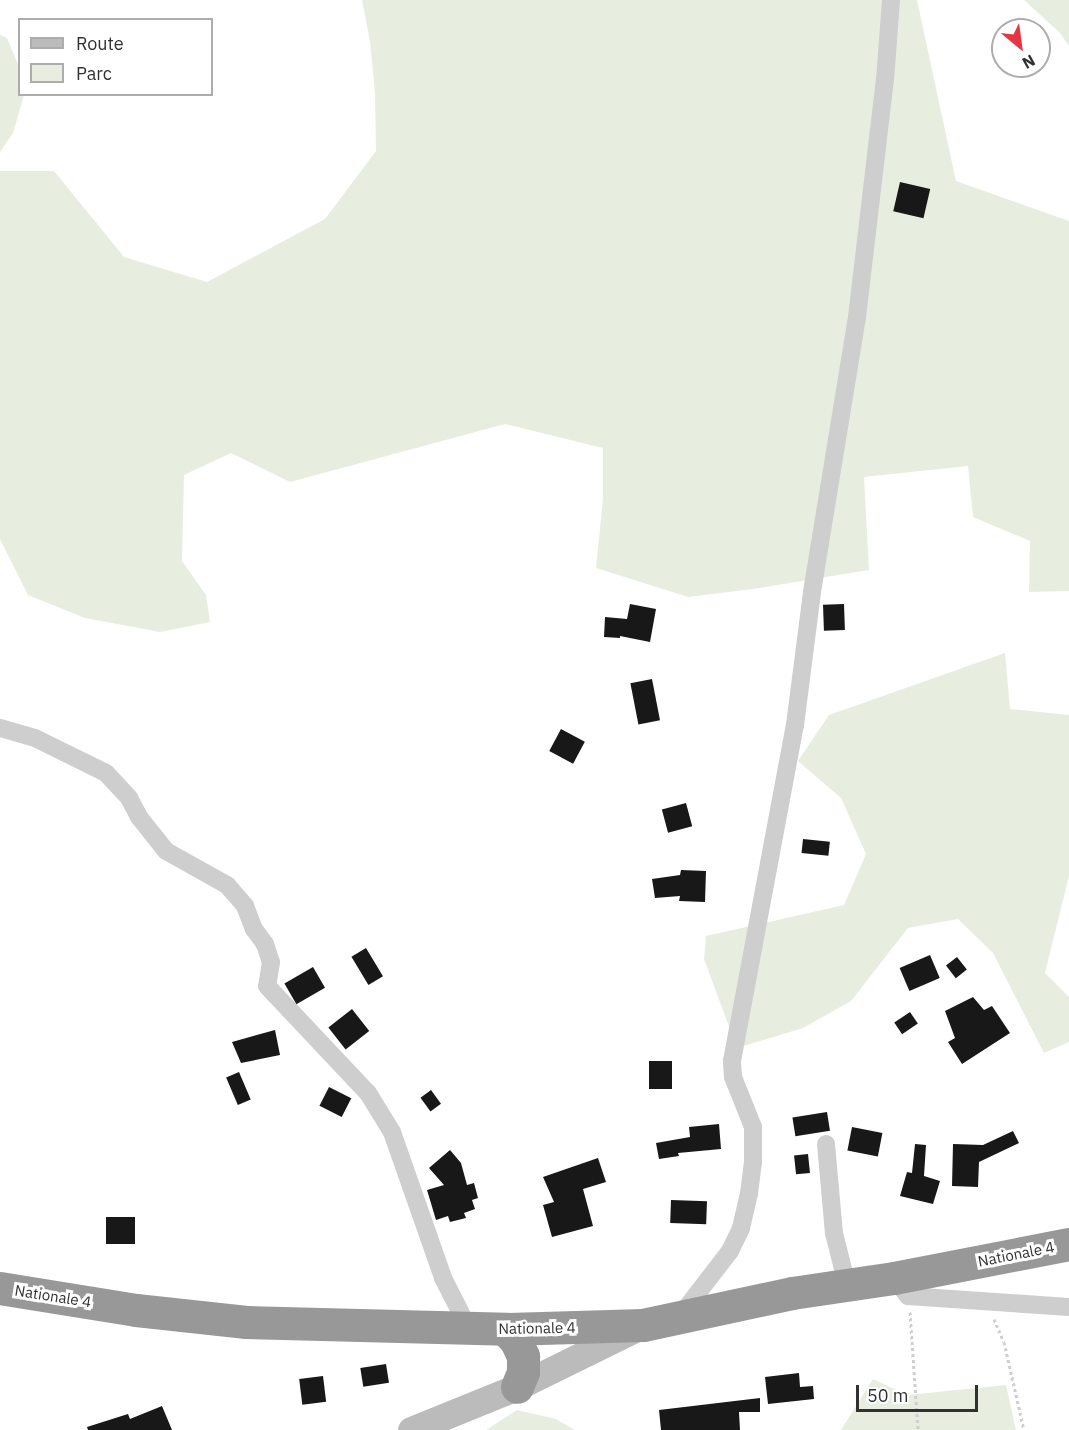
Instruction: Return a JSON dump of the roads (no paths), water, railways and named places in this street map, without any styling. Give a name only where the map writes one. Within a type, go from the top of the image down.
[{"type":"highway","name":"Nationale 4","points":[[0,1288],[136,1310],[246,1322],[469,1329],[643,1325],[847,1285],[901,1287],[1069,1244]]},
{"type":"highway","points":[[505,1329],[516,1341],[523,1356],[523,1372],[517,1387]]},
{"type":"main road","points":[[411,1430],[517,1387],[643,1325]]},
{"type":"street","points":[[680,1316],[730,1251],[741,1228],[749,1194],[753,1163],[753,1127],[733,1077],[732,1061],[795,725],[812,592],[857,317],[885,80],[891,0]]},
{"type":"street","points":[[0,728],[35,738],[106,773],[129,798],[139,817],[166,851],[227,885],[245,906],[254,929],[265,944],[271,962],[267,986],[368,1093],[392,1132],[432,1241],[443,1278],[469,1329]]},
{"type":"street","points":[[826,1144],[834,1233],[847,1285]]},
{"type":"street","points":[[901,1287],[989,1300],[1069,1307]]}]
